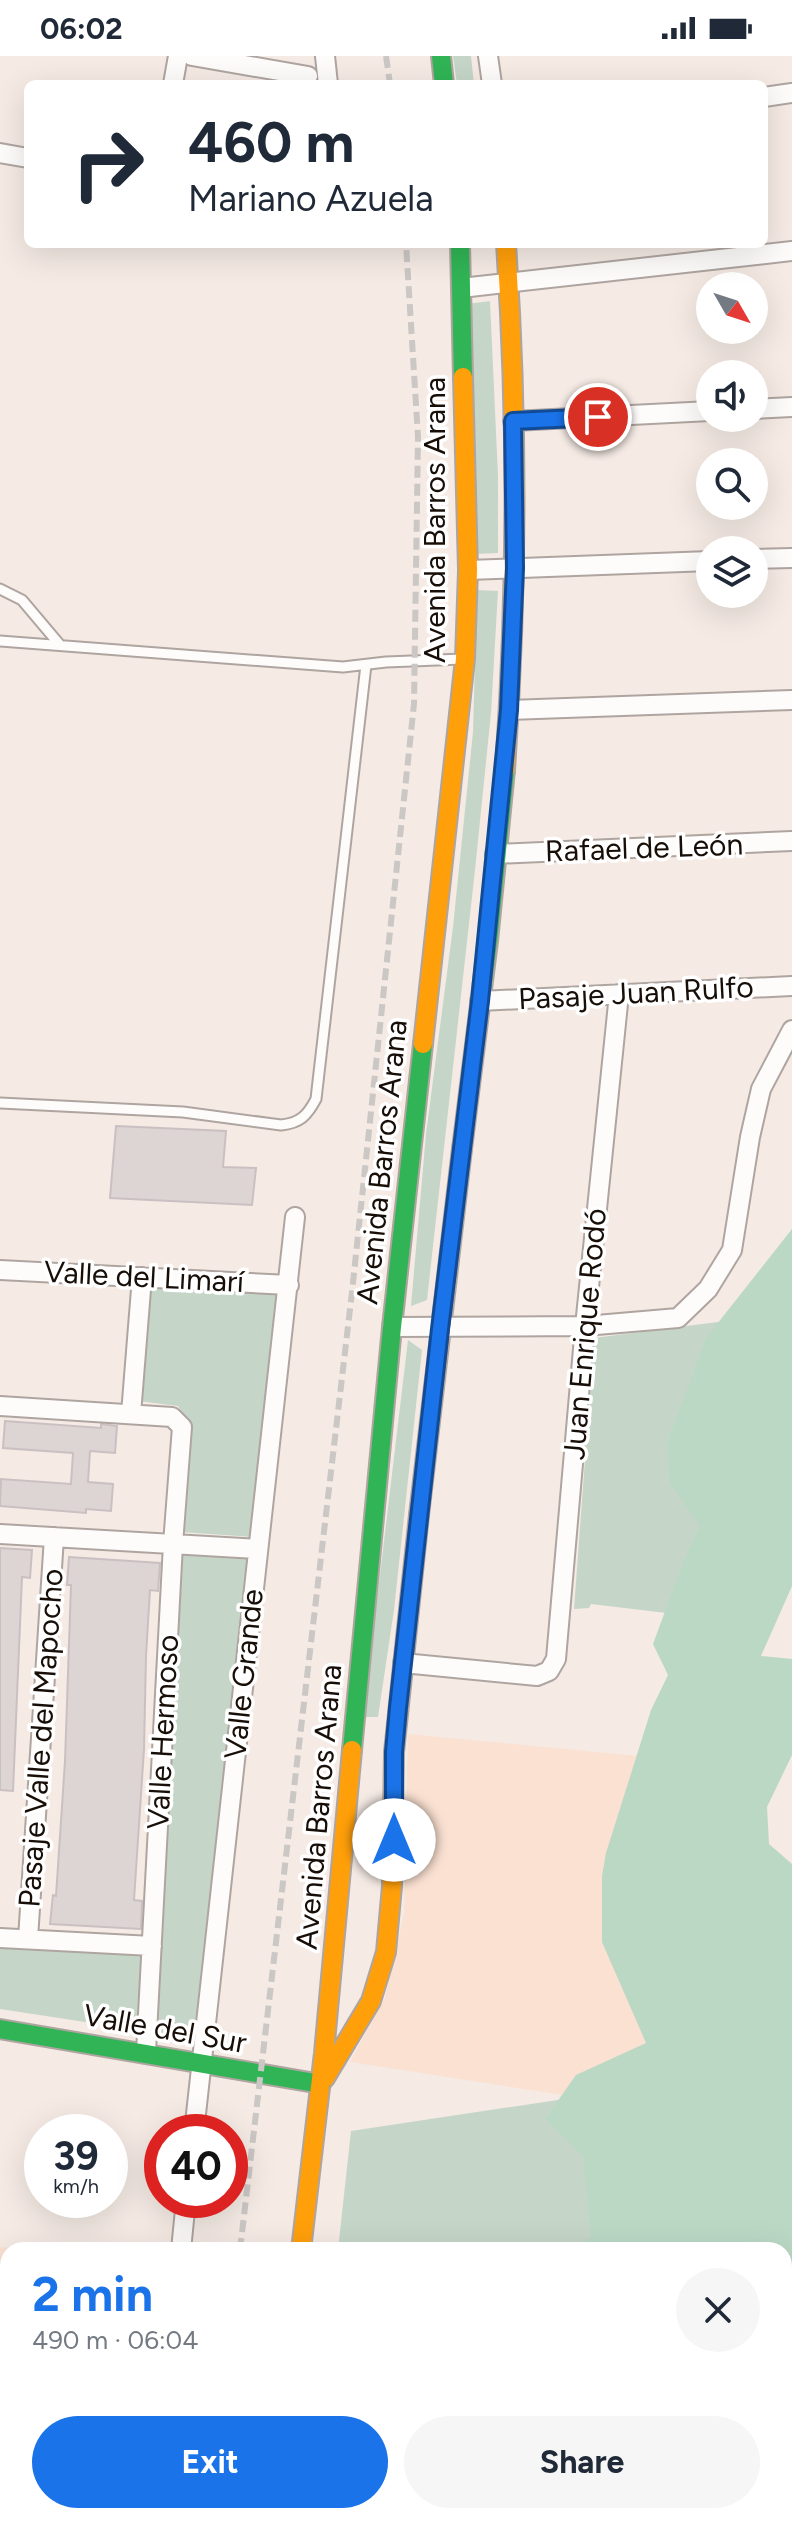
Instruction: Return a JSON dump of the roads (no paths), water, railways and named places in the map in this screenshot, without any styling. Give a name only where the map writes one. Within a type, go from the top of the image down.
[{"type":"street","points":[[174,80],[178,56]]},
{"type":"street","points":[[192,56],[308,76]]},
{"type":"street","points":[[325,56],[328,80]]},
{"type":"street","points":[[441,56],[444,80]]},
{"type":"street","points":[[488,56],[491,80]]},
{"type":"street","points":[[768,96],[792,93]]},
{"type":"street","points":[[0,153],[24,157]]},
{"type":"street","name":"Avenida Barros Arana","points":[[302,2242],[321,2084],[392,1327],[465,659],[468,570],[460,248]]},
{"type":"street","name":"Avenida Barros Arana","points":[[321,2084],[371,2001],[386,1952],[392,1886],[394,1752],[440,1329],[480,1001],[509,710],[515,568],[506,248]]},
{"type":"street","points":[[461,288],[792,251]]},
{"type":"street","points":[[768,408],[792,407]]},
{"type":"street","points":[[513,421],[696,412]]},
{"type":"street","points":[[768,559],[792,558]]},
{"type":"street","points":[[468,570],[696,562]]},
{"type":"street","points":[[509,710],[792,700]]},
{"type":"street","name":"Rafael de León","points":[[495,854],[792,841]]},
{"type":"street","name":"Pasaje Juan Rulfo","points":[[480,1001],[792,986]]},
{"type":"street","name":"Juan Enrique Rodó","points":[[403,1663],[537,1676],[549,1671],[556,1659],[585,1326],[619,994]]},
{"type":"street","points":[[392,1327],[585,1326],[678,1318],[708,1289],[732,1250],[761,1089],[792,1030]]},
{"type":"street","name":"Valle Grande","points":[[196,2114],[295,1217]]},
{"type":"street","name":"Valle del Limarí","points":[[0,1270],[289,1285]]},
{"type":"street","points":[[0,1406],[131,1414],[142,1277]]},
{"type":"street","name":"Valle Hermoso","points":[[131,1414],[172,1417],[182,1427],[146,2052]]},
{"type":"street","points":[[0,1534],[258,1549]]},
{"type":"street","name":"Pasaje Valle del Mapocho","points":[[28,1939],[54,1537]]},
{"type":"street","points":[[0,1938],[152,1946]]},
{"type":"street","name":"Valle del Sur","points":[[0,2029],[321,2084]]},
{"type":"street","points":[[182,2242],[184,2218]]},
{"type":"lane","points":[[0,589],[22,600],[60,645]]},
{"type":"lane","points":[[0,641],[343,667],[465,659]]},
{"type":"lane","points":[[0,1103],[183,1112],[281,1125],[297,1124],[308,1113],[316,1099],[366,665]]},
{"type":"railway","points":[[386,56],[389,80]]},
{"type":"railway","points":[[241,2242],[352,1292],[414,704],[418,437],[406,248]]}]
